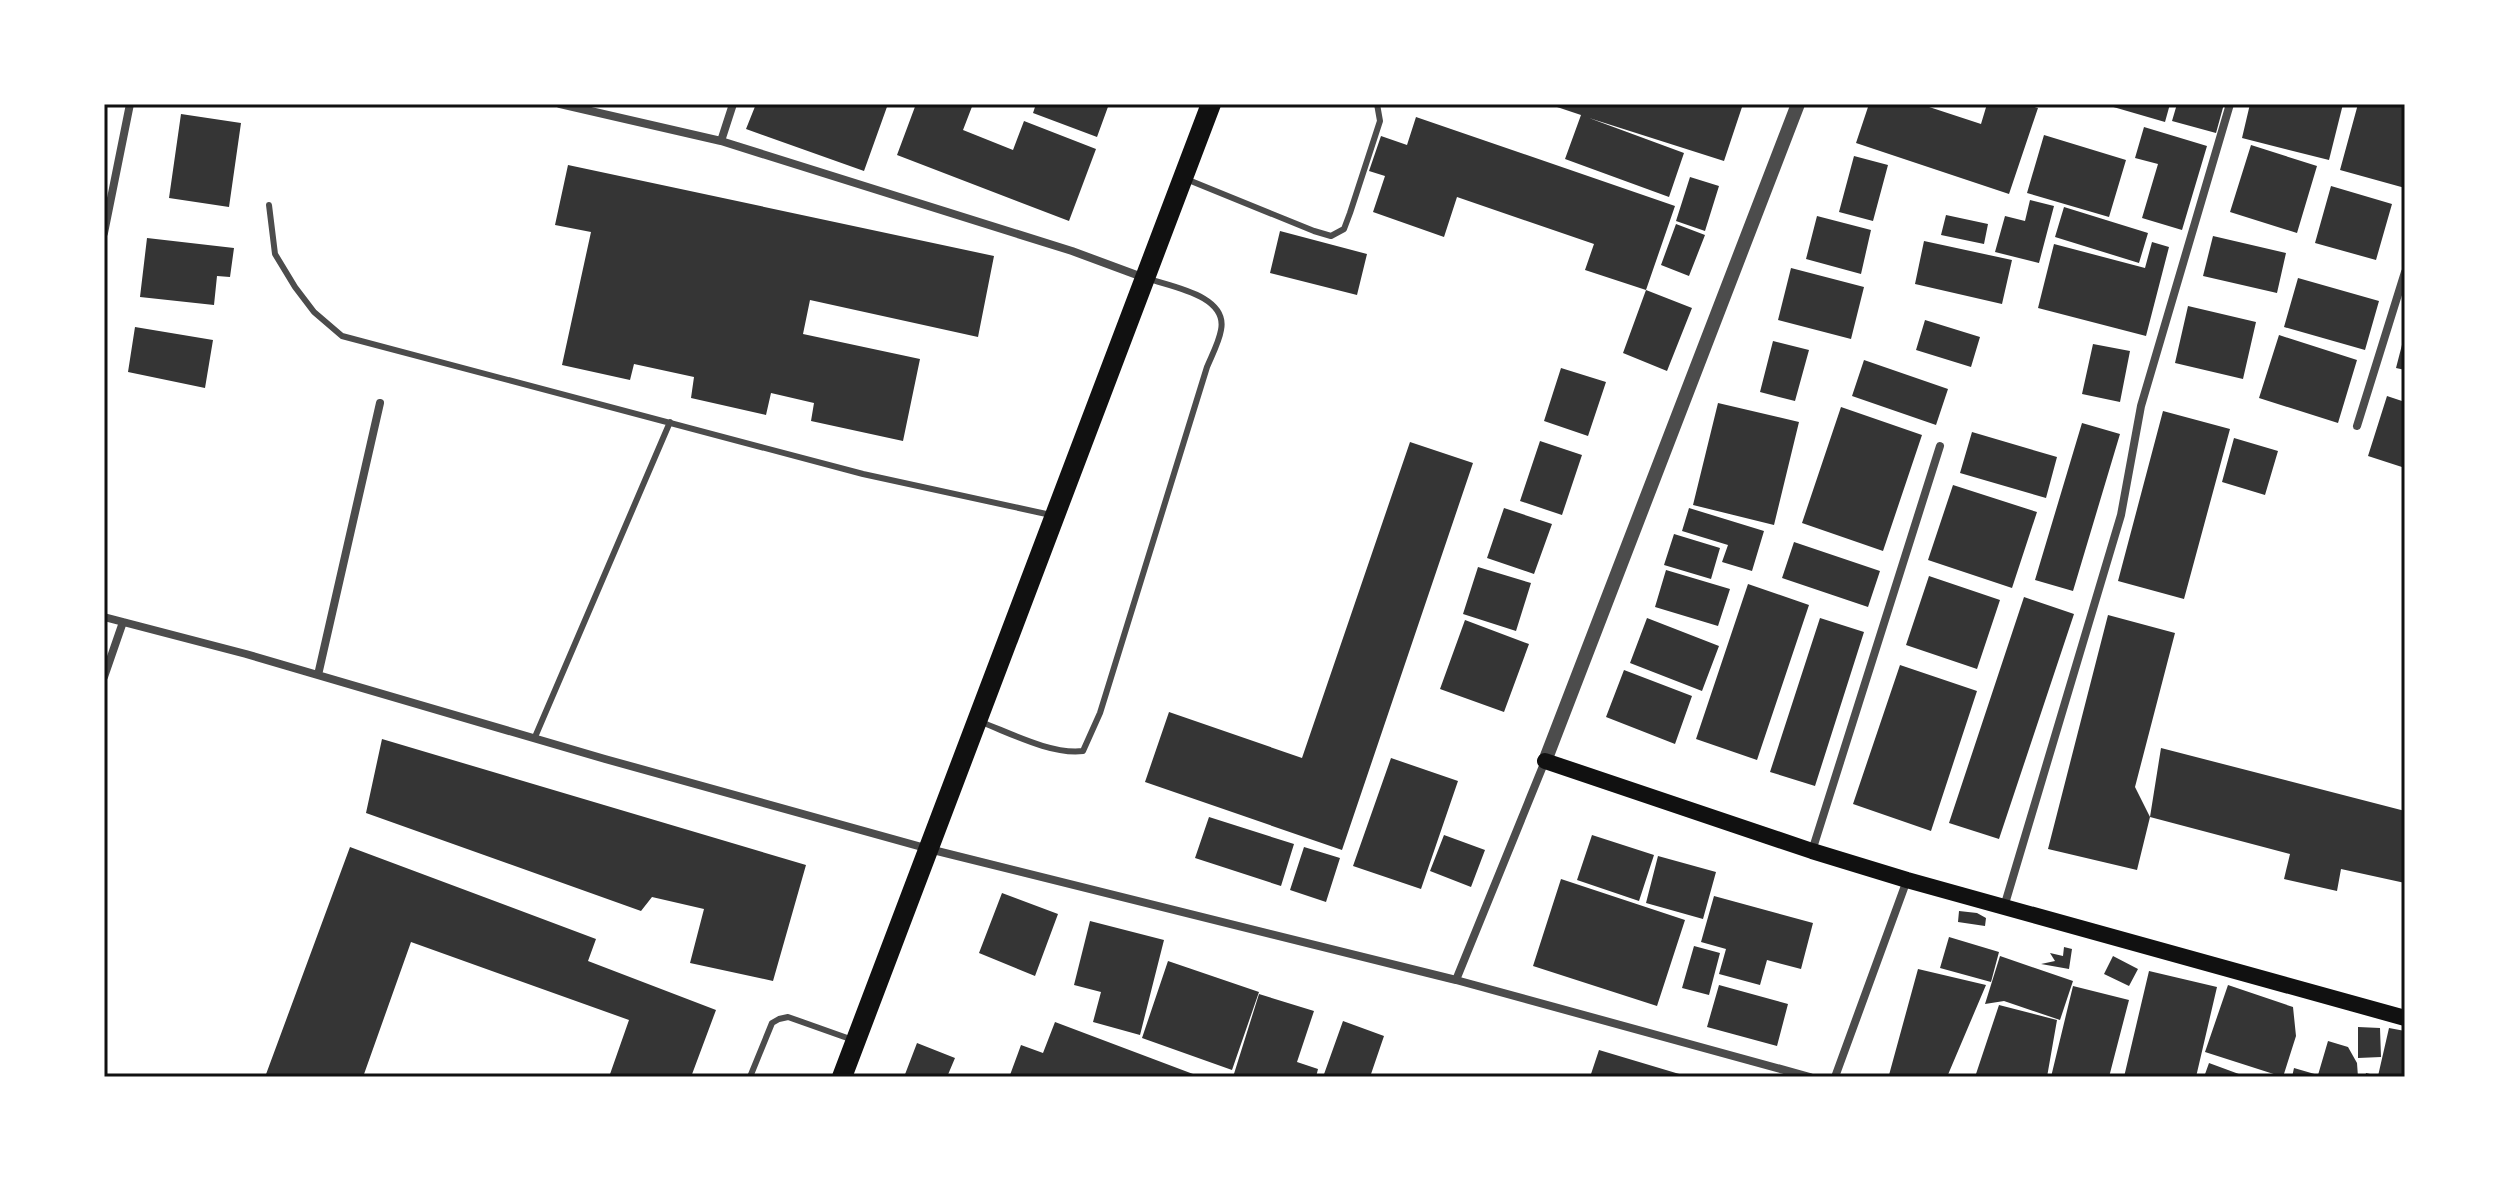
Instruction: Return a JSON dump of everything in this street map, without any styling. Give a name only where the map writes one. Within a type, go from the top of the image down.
[{"type":"main road","points":[[842,1077],[1211,104]]},
{"type":"main road","points":[[1545,761],[1907,880],[2405,1018]]},
{"type":"street","points":[[104,233],[130,104]]},
{"type":"street","points":[[560,104],[721,141],[1072,251],[1145,278]]},
{"type":"street","points":[[721,141],[733,104]]},
{"type":"street","points":[[1456,980],[1545,761],[1798,104]]},
{"type":"street","points":[[2003,908],[2121,515],[2141,406],[2230,104]]},
{"type":"street","points":[[2357,426],[2405,272]]},
{"type":"street","points":[[318,675],[380,403]]},
{"type":"street","points":[[1812,851],[1940,446]]},
{"type":"street","points":[[104,617],[929,849],[1456,980],[1810,1077]]},
{"type":"street","points":[[104,677],[123,622]]},
{"type":"street","points":[[1835,1077],[1907,880]]},
{"type":"lane","points":[[1182,178],[1331,236],[1344,229],[1350,213],[1380,121],[1377,104]]},
{"type":"lane","points":[[269,205],[275,254],[314,312],[342,336],[863,474],[1055,515]]},
{"type":"lane","points":[[977,721],[1028,741],[1072,752],[1083,751],[1100,713],[1207,367],[1222,328],[1219,312],[1209,299],[1145,278]]},
{"type":"lane","points":[[535,737],[670,422]]},
{"type":"lane","points":[[750,1077],[772,1023],[779,1019],[788,1017],[856,1041]]},
{"type":"building","points":[[756,104],[888,104],[864,171],[746,129]]},
{"type":"building","points":[[916,104],[973,104],[963,130],[1013,150],[1024,121],[1096,149],[1069,221],[897,155]]},
{"type":"building","points":[[1036,104],[1109,104],[1097,137],[1033,113]]},
{"type":"building","points":[[1548,104],[1743,104],[1724,161],[1589,118],[1684,153],[1669,197],[1565,159],[1581,115]]},
{"type":"building","points":[[1869,104],[1920,104],[1981,124],[1987,104],[2025,104],[2038,108],[2009,194],[1856,143]]},
{"type":"building","points":[[2103,104],[2170,104],[2165,122]]},
{"type":"building","points":[[2177,104],[2224,104],[2216,133],[2172,121]]},
{"type":"building","points":[[2250,104],[2343,104],[2329,160],[2242,138]]},
{"type":"building","points":[[2358,104],[2405,104],[2405,188],[2340,170]]},
{"type":"building","points":[[181,114],[241,123],[229,207],[169,198]]},
{"type":"building","points":[[1416,117],[1675,206],[1646,290],[1585,270],[1594,244],[1457,197],[1444,237],[1373,212],[1385,176],[1369,171],[1381,136],[1407,145]]},
{"type":"building","points":[[2144,127],[2207,146],[2182,230],[2142,218],[2158,164],[2135,158]]},
{"type":"building","points":[[2044,135],[2126,160],[2109,217],[2027,193]]},
{"type":"building","points":[[2251,145],[2317,166],[2297,233],[2230,212]]},
{"type":"building","points":[[1854,156],[1888,165],[1873,221],[1839,212]]},
{"type":"building","points":[[568,165],[994,256],[978,337],[810,300],[803,334],[920,359],[903,441],[811,421],[814,403],[771,393],[766,415],[691,398],[694,377],[634,364],[630,380],[562,365],[591,232],[555,225]]},
{"type":"building","points":[[1690,177],[1719,186],[1705,231],[1676,221]]},
{"type":"building","points":[[2331,186],[2392,204],[2376,260],[2315,243]]},
{"type":"building","points":[[2030,200],[2054,206],[2039,263],[1995,252],[2005,216],[2025,221]]},
{"type":"building","points":[[2064,207],[2148,233],[2139,263],[2055,237]]},
{"type":"building","points":[[1946,215],[1988,224],[1984,244],[1941,235]]},
{"type":"building","points":[[1817,216],[1871,230],[1861,274],[1806,259]]},
{"type":"building","points":[[1676,224],[1705,235],[1689,276],[1661,265]]},
{"type":"building","points":[[1280,231],[1367,254],[1357,295],[1270,273]]},
{"type":"building","points":[[2213,236],[2286,253],[2277,293],[2203,276]]},
{"type":"building","points":[[147,238],[234,248],[230,277],[217,276],[214,305],[140,297]]},
{"type":"building","points":[[1924,241],[2012,260],[2002,304],[1915,284]]},
{"type":"building","points":[[2152,242],[2169,247],[2146,336],[2038,308],[2054,244],[2145,268]]},
{"type":"building","points":[[1791,268],[1864,287],[1851,339],[1778,320]]},
{"type":"building","points":[[2298,278],[2379,301],[2365,350],[2284,327]]},
{"type":"building","points":[[1646,290],[1692,308],[1667,371],[1623,353]]},
{"type":"building","points":[[2188,306],[2256,322],[2243,379],[2175,363]]},
{"type":"building","points":[[1925,320],[1980,337],[1971,367],[1916,350]]},
{"type":"building","points":[[135,327],[213,340],[205,388],[128,372]]},
{"type":"building","points":[[2279,335],[2357,360],[2338,423],[2259,398]]},
{"type":"building","points":[[2405,337],[2405,370],[2396,368]]},
{"type":"building","points":[[1773,341],[1809,350],[1795,401],[1760,392]]},
{"type":"building","points":[[2093,344],[2130,351],[2120,402],[2082,394]]},
{"type":"building","points":[[1864,360],[1948,389],[1936,425],[1852,396]]},
{"type":"building","points":[[1561,368],[1606,382],[1588,436],[1544,421]]},
{"type":"building","points":[[2387,396],[2405,402],[2405,468],[2368,456]]},
{"type":"building","points":[[1718,403],[1799,422],[1774,525],[1693,505]]},
{"type":"building","points":[[1841,407],[1922,435],[1883,551],[1802,523]]},
{"type":"building","points":[[2163,411],[2230,429],[2184,599],[2118,581]]},
{"type":"building","points":[[2082,423],[2120,434],[2073,591],[2035,580]]},
{"type":"building","points":[[1972,432],[2057,457],[2046,498],[1960,473]]},
{"type":"building","points":[[2234,438],[2278,451],[2265,495],[2222,482]]},
{"type":"building","points":[[1540,441],[1582,455],[1562,515],[1520,501]]},
{"type":"building","points":[[1410,442],[1473,463],[1342,850],[1145,782],[1169,712],[1302,758]]},
{"type":"building","points":[[1953,485],[2037,512],[2012,588],[1928,560]]},
{"type":"building","points":[[1504,508],[1552,524],[1534,574],[1487,558]]},
{"type":"building","points":[[1689,508],[1764,531],[1752,571],[1722,562],[1728,545],[1682,531]]},
{"type":"building","points":[[1674,534],[1720,548],[1711,579],[1664,565]]},
{"type":"building","points":[[1794,542],[1880,571],[1868,607],[1782,578]]},
{"type":"building","points":[[1478,567],[1531,583],[1516,631],[1463,614]]},
{"type":"building","points":[[1666,570],[1730,589],[1718,626],[1655,607]]},
{"type":"building","points":[[1929,576],[2000,600],[1977,669],[1906,645]]},
{"type":"building","points":[[1748,584],[1809,605],[1757,760],[1696,739]]},
{"type":"building","points":[[2024,597],[2074,614],[1999,839],[1949,823]]},
{"type":"building","points":[[2108,615],[2175,633],[2135,787],[2150,817],[2137,870],[2048,849]]},
{"type":"building","points":[[1647,618],[1719,646],[1702,691],[1630,663]]},
{"type":"building","points":[[1820,618],[1864,632],[1815,786],[1770,772]]},
{"type":"building","points":[[1465,620],[1529,644],[1504,712],[1440,689]]},
{"type":"building","points":[[1900,665],[1977,691],[1931,831],[1853,804]]},
{"type":"building","points":[[1624,670],[1692,696],[1675,744],[1606,717]]},
{"type":"building","points":[[382,739],[806,865],[773,981],[690,963],[704,909],[652,897],[641,911],[366,813]]},
{"type":"building","points":[[2161,748],[2405,811],[2405,883],[2341,869],[2337,891],[2284,879],[2290,854],[2150,817]]},
{"type":"building","points":[[1391,758],[1458,781],[1421,889],[1353,866]]},
{"type":"building","points":[[1209,817],[1294,844],[1281,886],[1195,858]]},
{"type":"building","points":[[1444,835],[1485,850],[1471,887],[1430,871]]},
{"type":"building","points":[[1592,835],[1654,855],[1639,901],[1577,880]]},
{"type":"building","points":[[350,847],[596,939],[588,961],[716,1010],[691,1077],[609,1077],[629,1020],[411,942],[363,1077],[265,1077]]},
{"type":"building","points":[[1304,847],[1340,858],[1326,902],[1290,890]]},
{"type":"building","points":[[1658,856],[1716,872],[1703,919],[1646,903]]},
{"type":"building","points":[[1561,879],[1685,920],[1657,1006],[1533,966]]},
{"type":"building","points":[[1002,893],[1058,914],[1035,976],[979,953]]},
{"type":"building","points":[[1714,896],[1813,923],[1801,969],[1767,960],[1760,985],[1719,974],[1726,949],[1701,942]]},
{"type":"building","points":[[1959,911],[1977,913],[1986,918],[1985,926],[1958,922]]},
{"type":"building","points":[[1090,921],[1164,940],[1140,1035],[1093,1022],[1101,992],[1074,985]]},
{"type":"building","points":[[1949,937],[1999,952],[1991,982],[1940,968]]},
{"type":"building","points":[[1694,946],[1720,953],[1709,995],[1682,988]]},
{"type":"building","points":[[2064,947],[2072,949],[2069,969],[2041,964],[2055,961],[2050,953],[2063,956]]},
{"type":"building","points":[[2000,956],[2073,981],[2060,1020],[2004,1001],[1985,1004]]},
{"type":"building","points":[[2113,956],[2138,969],[2129,986],[2104,974]]},
{"type":"building","points":[[1168,961],[1259,992],[1232,1070],[1142,1038]]},
{"type":"building","points":[[1918,969],[1986,985],[1947,1077],[1889,1075]]},
{"type":"building","points":[[2149,971],[2217,987],[2196,1077],[2124,1077]]},
{"type":"building","points":[[1719,985],[1788,1004],[1777,1046],[1707,1027]]},
{"type":"building","points":[[2228,985],[2293,1007],[2296,1036],[2283,1077],[2205,1052]]},
{"type":"building","points":[[2073,986],[2129,1000],[2109,1077],[2051,1077]]},
{"type":"building","points":[[1259,994],[1314,1011],[1297,1062],[1318,1069],[1316,1077],[1233,1077]]},
{"type":"building","points":[[1999,1005],[2057,1020],[2047,1077],[1975,1077]]},
{"type":"building","points":[[1343,1021],[1384,1036],[1370,1077],[1323,1077]]},
{"type":"building","points":[[1055,1022],[1201,1077],[1010,1075],[1021,1045],[1043,1053]]},
{"type":"building","points":[[2358,1027],[2380,1028],[2381,1057],[2358,1058]]},
{"type":"building","points":[[2389,1028],[2405,1031],[2404,1077],[2365,1077],[2366,1073],[2378,1076]]},
{"type":"building","points":[[2328,1041],[2348,1047],[2357,1063],[2358,1077],[2292,1077],[2294,1068],[2318,1075]]},
{"type":"building","points":[[917,1043],[955,1058],[947,1077],[904,1077]]},
{"type":"building","points":[[1599,1050],[1686,1076],[1686,1077],[1590,1077]]},
{"type":"building","points":[[2209,1063],[2247,1077],[2204,1077]]}]
